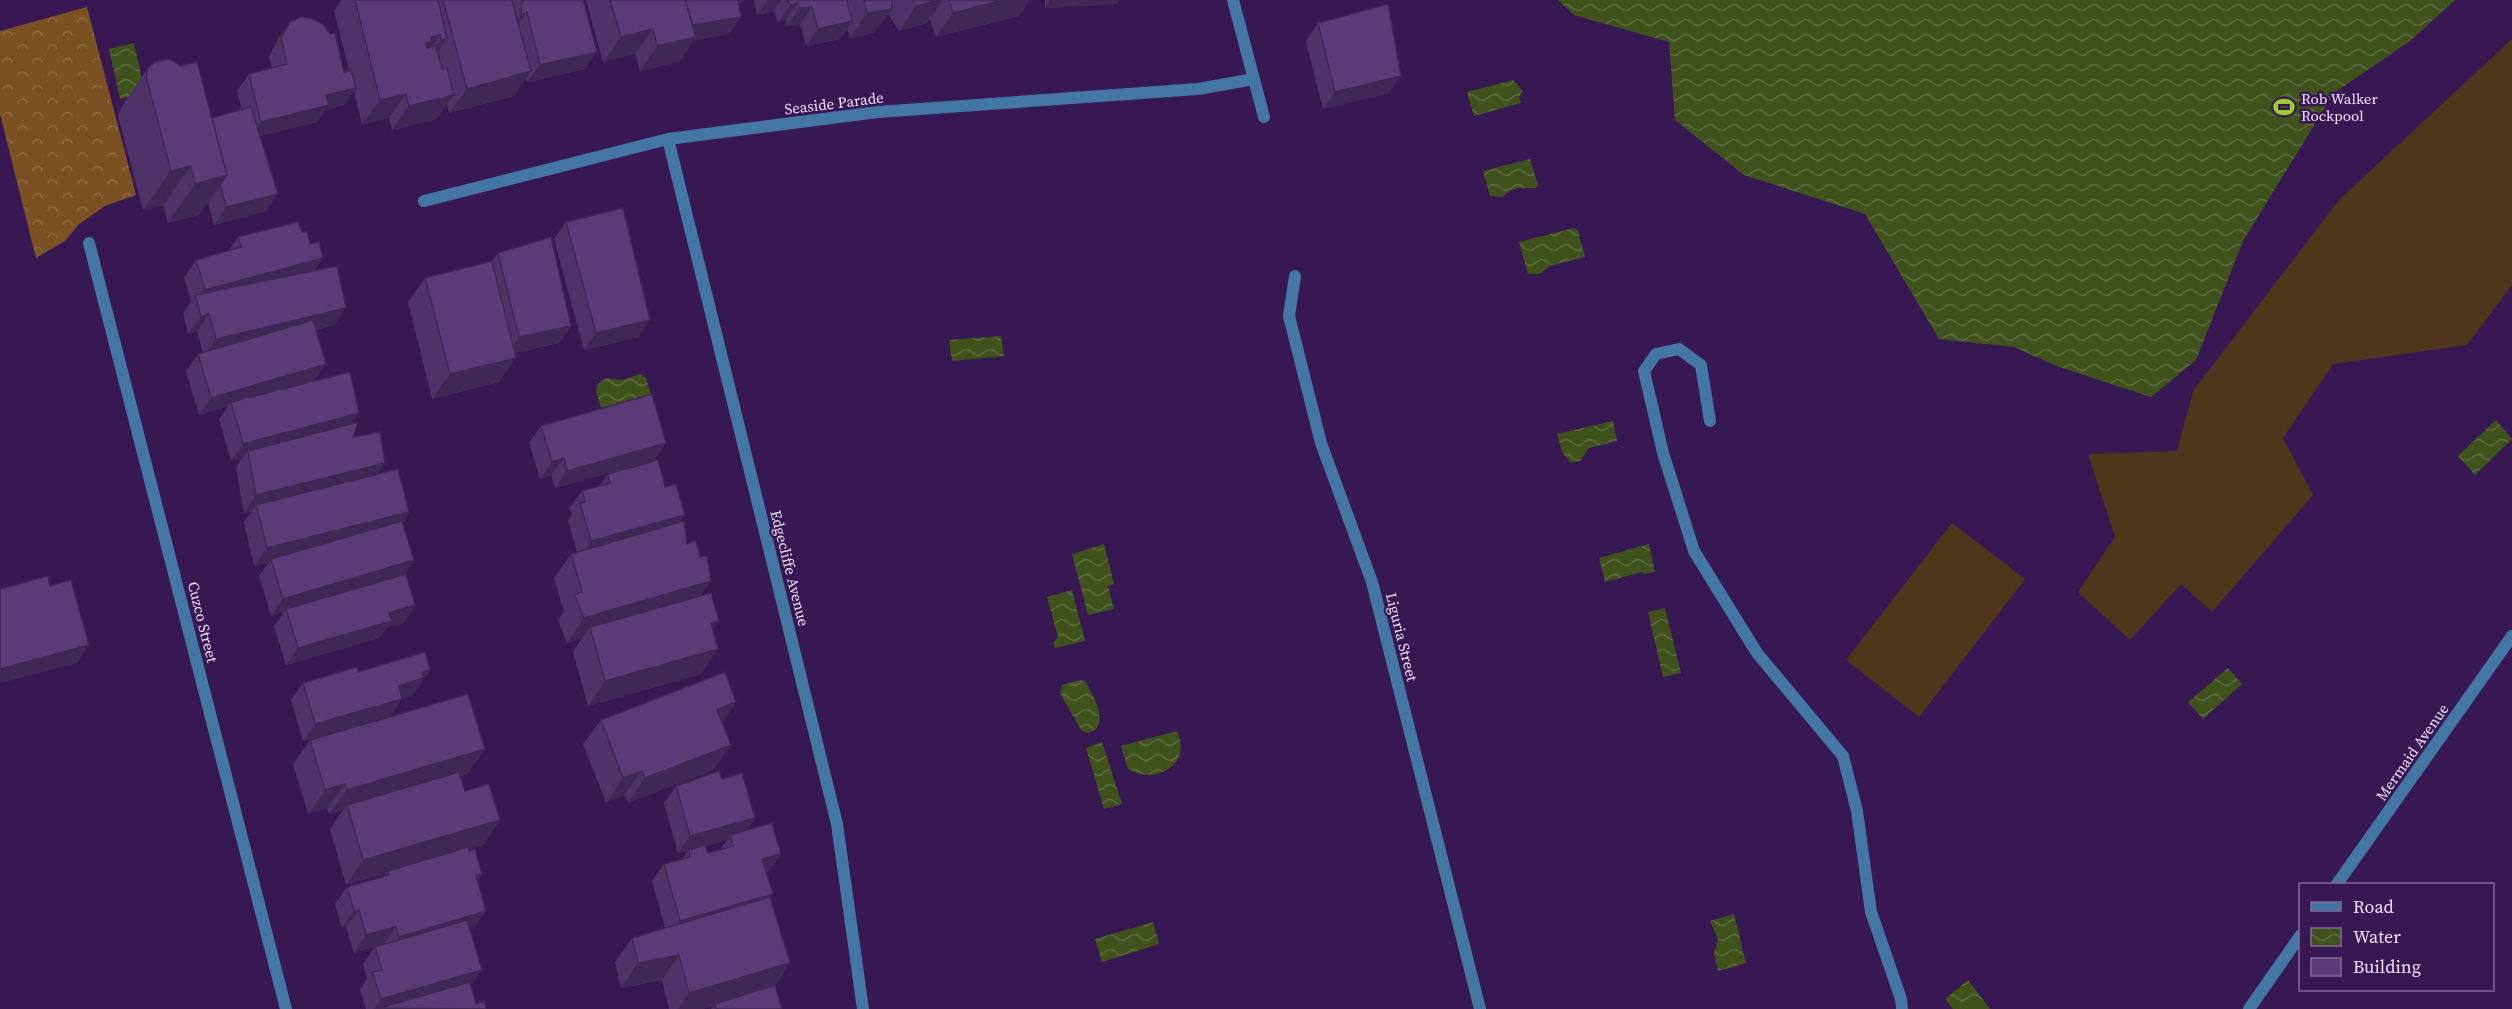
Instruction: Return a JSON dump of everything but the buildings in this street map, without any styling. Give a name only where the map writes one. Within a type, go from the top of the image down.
[{"type":"street","points":[[1233,0],[1264,117]]},
{"type":"street","name":"Seaside Parade","points":[[424,201],[668,139],[878,112],[1198,88],[1254,79]]},
{"type":"street","name":"Edgecliffe Avenue","points":[[668,139],[837,824],[863,1009]]},
{"type":"street","name":"Cuzco Street","points":[[89,243],[286,1009]]},
{"type":"street","name":"Liguria Street","points":[[1295,276],[1289,316],[1321,443],[1372,582],[1480,1009]]},
{"type":"street","points":[[1710,421],[1701,365],[1679,349],[1656,354],[1644,371],[1663,453],[1694,551],[1757,653],[1843,756],[1857,811],[1871,912],[1901,999],[1902,1009]]},
{"type":"street","name":"Mermaid Avenue","points":[[2338,883],[2512,636]]},
{"type":"street","points":[[2248,1009],[2299,939]]},
{"type":"shaded area","points":[[2512,39],[2512,285],[2467,345],[2333,364],[2283,438],[2313,495],[2212,612],[2181,584],[2130,640],[2078,592],[2115,537],[2088,454],[2177,451],[2193,391],[2339,200]]},
{"type":"shaded area","points":[[1952,523],[2025,579],[1919,717],[1846,660]]},
{"type":"green space","points":[[87,7],[136,195],[105,206],[79,224],[65,241],[36,258],[0,114],[0,31]]},
{"type":"water","points":[[1558,0],[2455,0],[2410,41],[2334,93],[2243,241],[2196,360],[2151,397],[2059,367],[2014,347],[1939,339],[1865,214],[1744,175],[1675,120],[1669,42],[1574,15]]},
{"type":"water","points":[[134,43],[145,93],[120,99],[109,49]]},
{"type":"water","points":[[1513,80],[1523,91],[1519,97],[1521,103],[1474,116],[1467,92]]},
{"type":"water","points":[[1530,159],[1538,185],[1535,188],[1514,189],[1503,197],[1490,196],[1483,171]]},
{"type":"water","points":[[1574,228],[1578,231],[1585,257],[1549,266],[1540,274],[1528,274],[1519,242]]},
{"type":"water","points":[[1001,336],[1004,356],[952,361],[949,340]]},
{"type":"water","points":[[640,374],[646,378],[651,394],[601,408],[596,391],[597,385],[606,378],[622,380]]},
{"type":"water","points":[[2496,420],[2512,439],[2475,475],[2458,456]]},
{"type":"water","points":[[1613,421],[1617,441],[1589,448],[1580,461],[1571,463],[1562,452],[1557,434]]},
{"type":"water","points":[[1104,544],[1114,584],[1108,586],[1114,609],[1088,615],[1072,554]]},
{"type":"water","points":[[1649,544],[1655,572],[1644,574],[1642,572],[1605,582],[1599,558]]},
{"type":"water","points":[[1072,590],[1085,641],[1055,648],[1053,643],[1058,637],[1047,597]]},
{"type":"water","points":[[1665,608],[1681,673],[1663,677],[1648,612]]},
{"type":"water","points":[[2228,668],[2242,684],[2203,719],[2188,702]]},
{"type":"water","points":[[1080,680],[1085,681],[1098,710],[1098,725],[1087,733],[1081,730],[1060,693],[1062,685]]},
{"type":"water","points":[[1177,731],[1181,743],[1180,754],[1168,769],[1149,775],[1128,769],[1121,746]]},
{"type":"water","points":[[1102,742],[1122,804],[1104,809],[1086,748]]},
{"type":"water","points":[[1734,914],[1746,963],[1718,971],[1714,953],[1718,939],[1710,921]]},
{"type":"water","points":[[1153,922],[1159,944],[1102,962],[1095,939]]},
{"type":"water","points":[[1968,980],[1990,1009],[1953,1009],[1945,999]]},
{"type":"place","name":"Rob Walker Rockpool","points":[[2284,107]]}]
